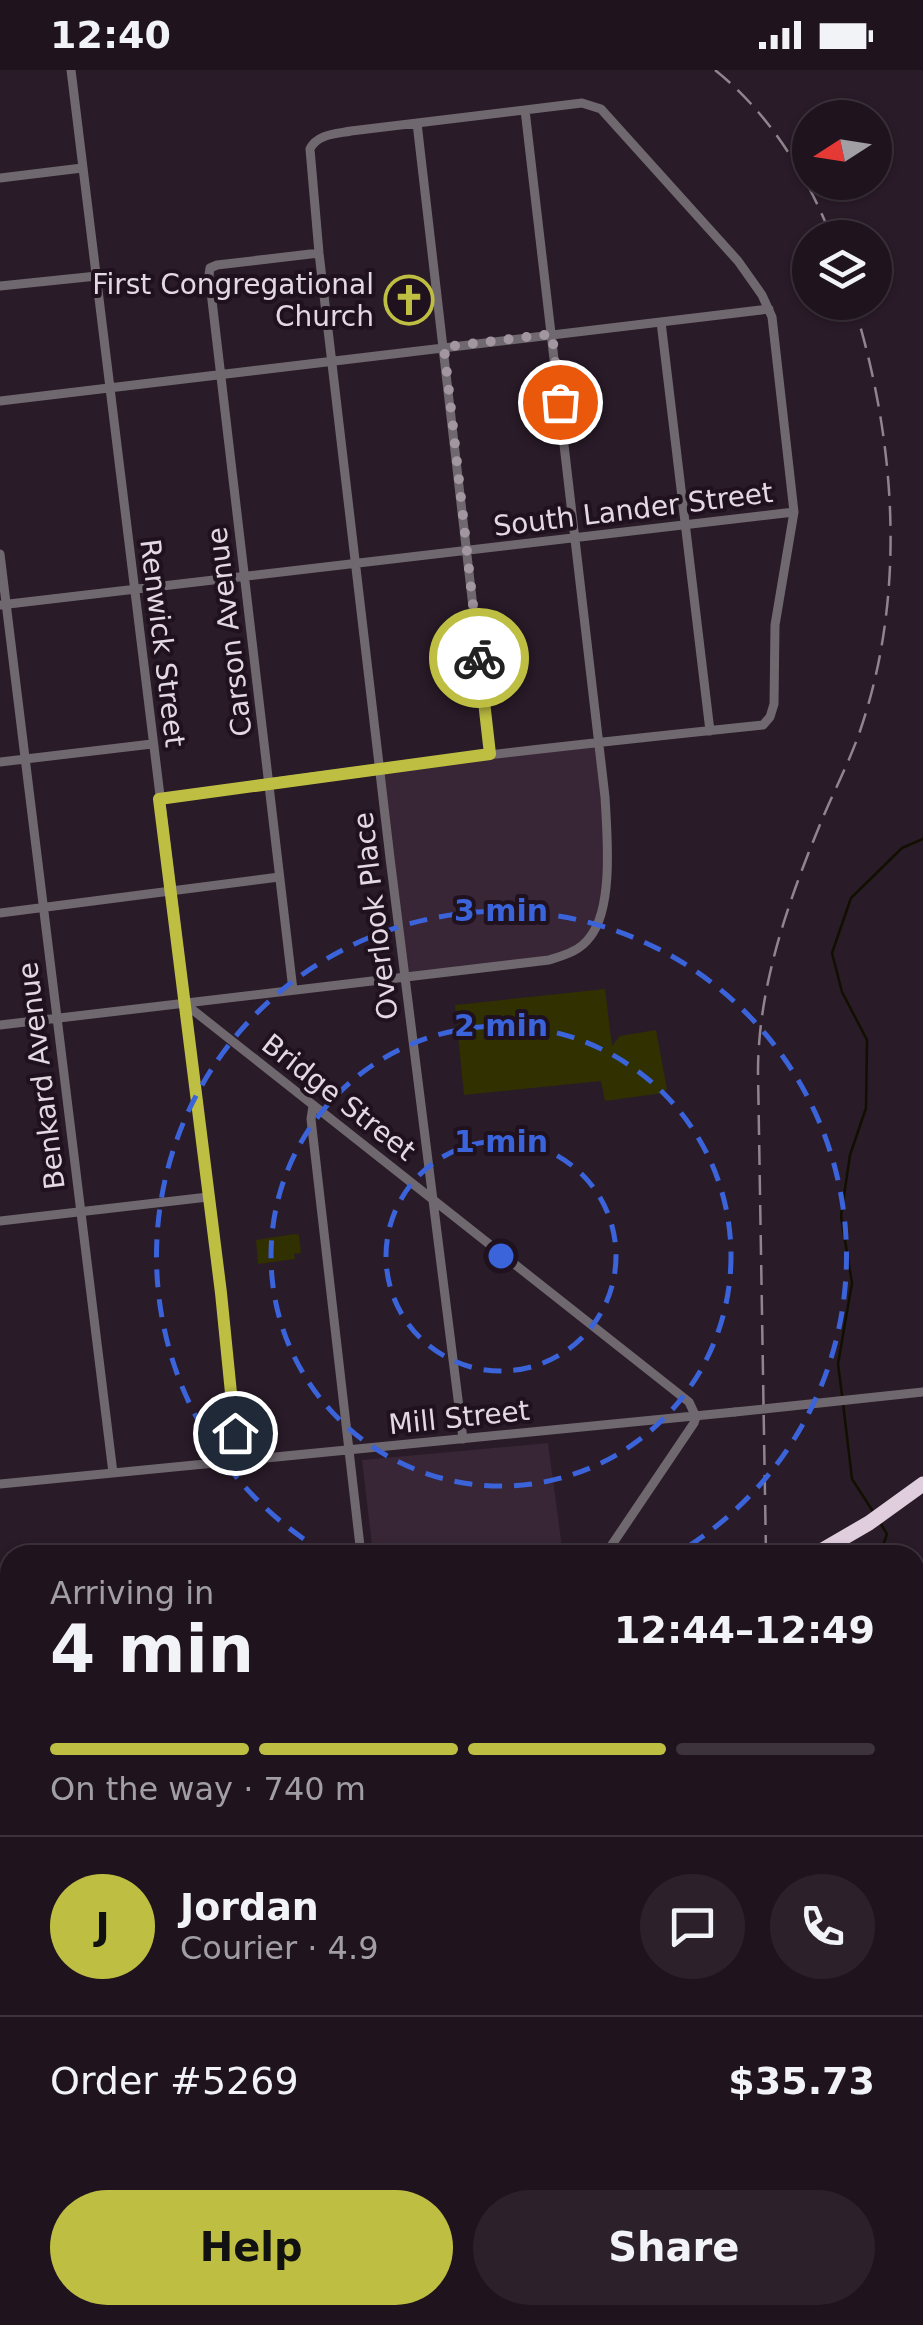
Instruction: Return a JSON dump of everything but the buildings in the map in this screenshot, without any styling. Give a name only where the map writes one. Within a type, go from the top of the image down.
[{"type":"highway","points":[[831,1545],[923,1484]]},
{"type":"street","name":"Renwick Street","points":[[71,70],[237,1461]]},
{"type":"street","points":[[159,799],[490,754],[766,723],[774,704],[775,625],[794,512],[777,340],[770,310],[738,261],[601,108],[582,104],[416,123],[490,754]]},
{"type":"street","points":[[0,1025],[549,960],[570,954],[592,935],[604,903],[607,832],[600,741],[525,110]]},
{"type":"street","name":"Overlook Place","points":[[416,123],[326,136],[313,142],[310,149],[319,252],[463,1439]]},
{"type":"street","points":[[0,178],[82,168]]},
{"type":"street","name":"Carson Avenue","points":[[293,990],[210,268],[319,252]]},
{"type":"street","points":[[0,286],[97,276]]},
{"type":"street","points":[[0,401],[770,310]]},
{"type":"street","points":[[662,322],[710,730]]},
{"type":"street","name":"South Lander Street","points":[[3,604],[794,512]]},
{"type":"street","name":"Benkard Avenue","points":[[0,554],[3,604],[113,1473]]},
{"type":"street","points":[[0,762],[152,744]]},
{"type":"street","points":[[0,913],[279,876]]},
{"type":"street","name":"Bridge Street","points":[[184,1003],[689,1402],[696,1416]]},
{"type":"street","points":[[313,1106],[311,1119],[361,1545]]},
{"type":"street","points":[[0,1222],[208,1197]]},
{"type":"street","name":"Mill Street","points":[[0,1484],[923,1392]]},
{"type":"street","points":[[612,1545],[696,1416]]},
{"type":"shaded area","points":[[599,741],[607,831],[600,920],[570,954],[405,977],[381,768]]},
{"type":"shaded area","points":[[605,989],[612,1046],[620,1036],[656,1030],[667,1089],[663,1093],[605,1101],[601,1081],[464,1095],[455,1005]]},
{"type":"shaded area","points":[[299,1235],[301,1253],[294,1254],[295,1259],[258,1264],[256,1240]]},
{"type":"shaded area","points":[[548,1443],[562,1545],[372,1545],[362,1460]]},
{"type":"waterway","points":[[842,1395],[838,1364],[852,1283],[841,1216],[850,1155],[866,1108],[867,1040],[842,992],[832,953],[851,898],[902,848],[923,839]]},
{"type":"waterway","points":[[843,1403],[852,1479],[874,1513]]},
{"type":"waterway","points":[[881,1524],[887,1534],[883,1545]]},
{"type":"railway","points":[[715,70],[769,125],[798,168],[824,220]]},
{"type":"railway","points":[[766,1545],[759,1039],[770,973],[788,909],[860,731],[875,679],[890,571],[887,462],[858,320]]},
{"type":"way so far","points":[[479,658],[444,347],[552,334],[560,402]]},
{"type":"place","name":"First Congregational Church","points":[[409,300]]},
{"type":"route","points":[[235,1433],[159,799],[490,754],[479,658]]}]
